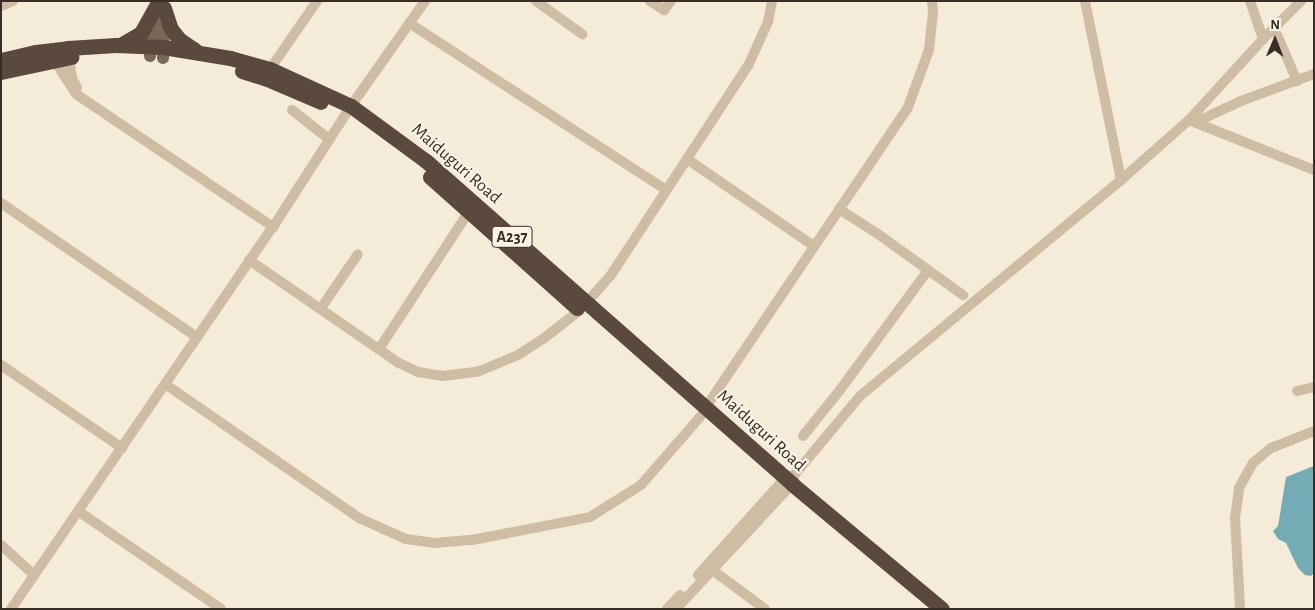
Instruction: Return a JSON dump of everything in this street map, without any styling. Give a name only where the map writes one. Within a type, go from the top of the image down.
[{"type":"highway","points":[[116,46],[141,33],[160,4]]},
{"type":"highway","points":[[160,4],[171,29],[180,40],[200,53]]},
{"type":"highway","name":"Maiduguri Road","points":[[1,60],[36,52],[116,46],[157,52],[236,69],[349,110],[426,173],[468,213],[583,307],[787,483],[927,609]]},
{"type":"highway","name":"Maiduguri Road","points":[[1,72],[61,58],[157,52],[200,53],[270,69],[349,110],[426,161],[583,307]]},
{"type":"highway","name":"Maiduguri Road","points":[[787,483],[942,609]]},
{"type":"main road","points":[[157,52],[160,4]]},
{"type":"street","points":[[1,6],[13,1]]},
{"type":"street","points":[[270,69],[317,1]]},
{"type":"street","points":[[11,609],[273,227],[349,110],[425,1]]},
{"type":"street","points":[[536,1],[582,34]]},
{"type":"street","points":[[650,1],[664,10],[671,1]]},
{"type":"street","points":[[249,260],[399,363],[418,372],[442,376],[477,372],[518,355],[544,339],[583,307],[611,275],[757,50],[768,22],[772,1]]},
{"type":"street","points":[[165,384],[359,518],[406,539],[434,543],[472,540],[590,517],[641,486],[703,411],[908,107],[929,50],[933,12],[932,1]]},
{"type":"street","points":[[1085,1],[1121,180]]},
{"type":"street","points":[[1250,1],[1263,39]]},
{"type":"street","points":[[667,609],[787,483],[860,396],[1193,121],[1263,39],[1300,2]]},
{"type":"street","points":[[409,23],[666,190]]},
{"type":"street","points":[[1274,28],[1297,80]]},
{"type":"street","points":[[61,58],[68,85],[82,98],[273,227]]},
{"type":"street","points":[[61,58],[82,98]]},
{"type":"street","points":[[1193,121],[1314,74]]},
{"type":"street","points":[[292,110],[330,140]]},
{"type":"street","points":[[1193,121],[1314,170]]},
{"type":"street","points":[[687,159],[814,246]]},
{"type":"street","points":[[1,203],[197,337]]},
{"type":"street","points":[[839,209],[963,295]]},
{"type":"street","points":[[379,349],[468,213]]},
{"type":"street","points":[[321,308],[358,254]]},
{"type":"street","points":[[803,436],[840,390],[928,270]]},
{"type":"street","points":[[1,365],[122,448]]},
{"type":"street","points":[[1297,390],[1314,387]]},
{"type":"street","points":[[1240,609],[1235,518],[1239,488],[1253,464],[1271,448],[1314,431]]},
{"type":"street","points":[[78,511],[221,609]]},
{"type":"street","points":[[1,546],[34,575]]},
{"type":"street","points":[[676,609],[709,567]]},
{"type":"street","points":[[709,567],[765,609]]},
{"type":"water","points":[[1314,466],[1314,573],[1311,576],[1305,575],[1298,568],[1286,543],[1278,539],[1273,531],[1278,526],[1286,477]]}]
